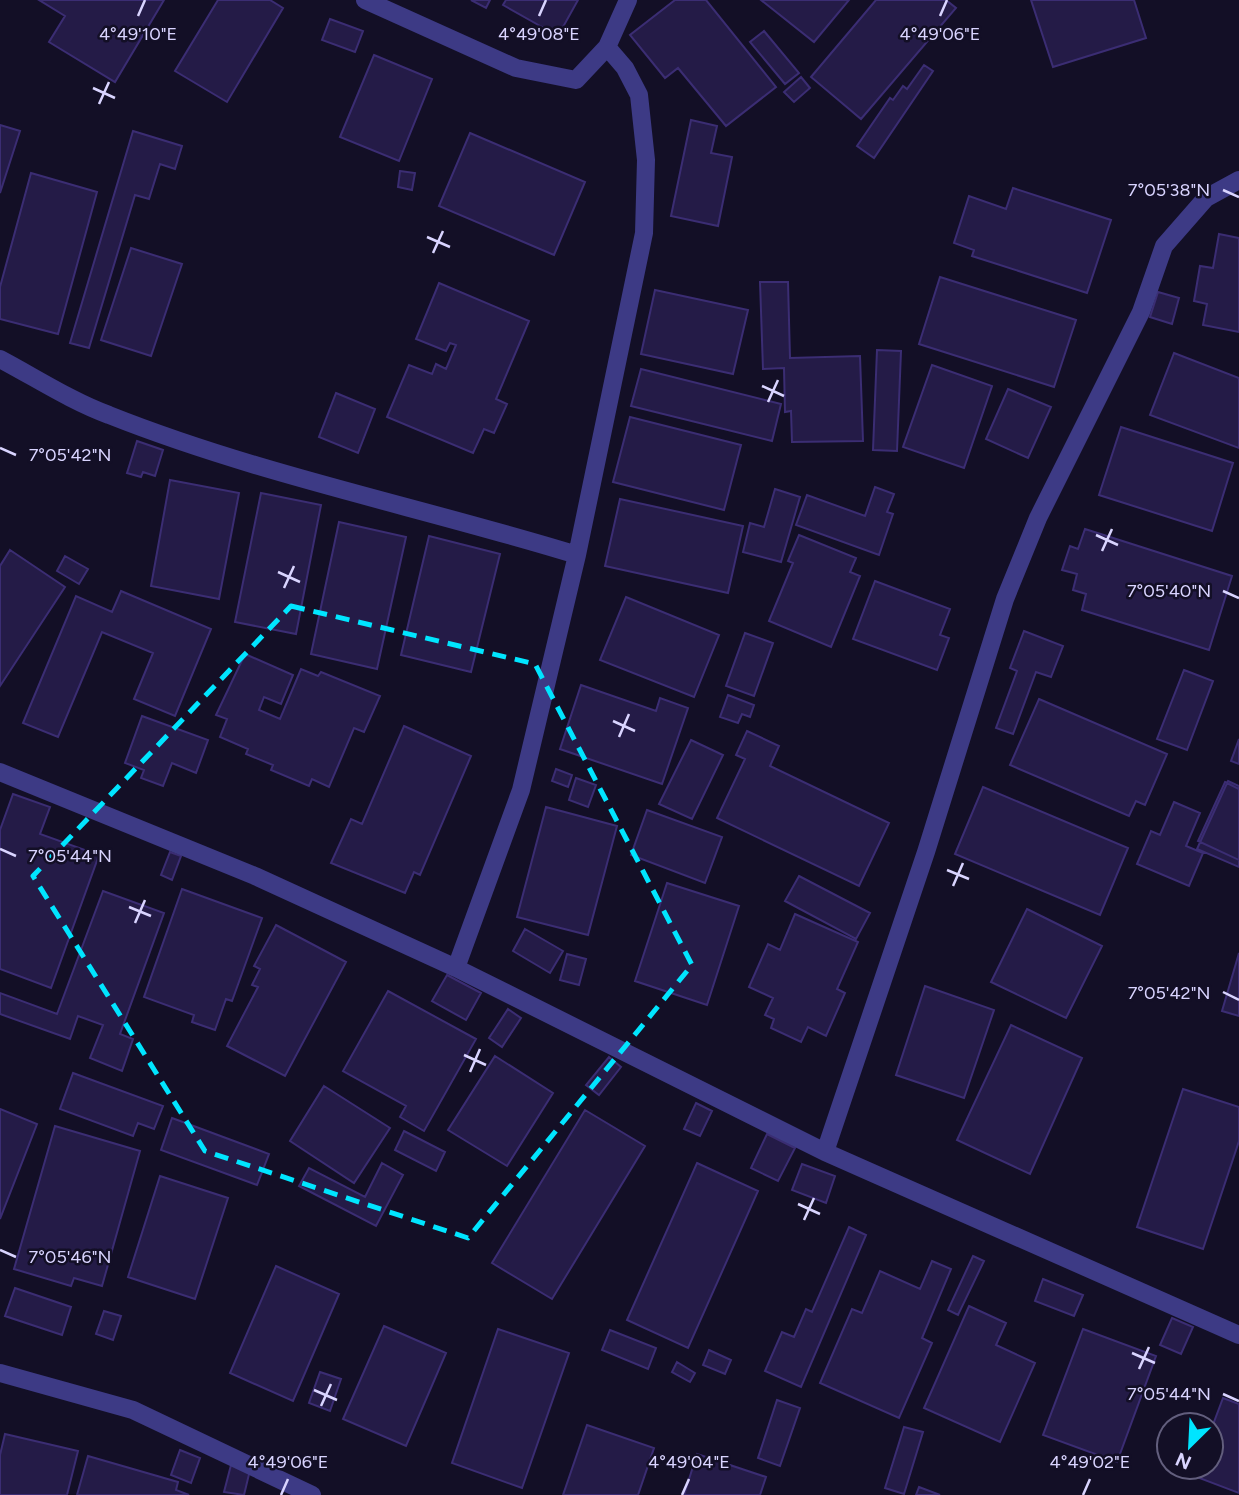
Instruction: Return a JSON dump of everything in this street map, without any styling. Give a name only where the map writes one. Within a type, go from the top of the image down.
[{"type":"street","points":[[365,0],[516,68],[576,80],[607,47],[628,0]]},
{"type":"street","points":[[456,968],[521,790],[577,555],[644,233],[646,160],[639,95],[625,68],[607,47]]},
{"type":"street","points":[[825,1152],[926,852],[1005,599],[1038,518],[1141,312],[1164,246],[1206,198],[1239,180]]},
{"type":"street","points":[[0,359],[106,414],[234,459],[475,523],[577,555]]},
{"type":"street","points":[[0,772],[255,876],[456,968],[825,1152],[1239,1335]]},
{"type":"street","points":[[0,1373],[133,1410],[312,1495]]},
{"type":"highlighted area","points":[[291,606],[535,664],[692,965],[468,1238],[205,1151],[33,876]]},
{"type":"building","points":[[39,0],[164,0],[115,82],[49,42],[65,16]]},
{"type":"building","points":[[218,0],[270,0],[283,8],[227,102],[175,71]]},
{"type":"building","points":[[471,0],[490,0],[486,8]]},
{"type":"building","points":[[506,0],[578,0],[558,36],[503,5]]},
{"type":"building","points":[[675,0],[706,0],[776,87],[726,126],[678,68],[665,78],[630,35]]},
{"type":"building","points":[[761,0],[849,0],[814,42]]},
{"type":"building","points":[[876,0],[946,0],[956,8],[861,119],[811,77]]},
{"type":"building","points":[[1031,0],[1134,0],[1146,38],[1053,67]]},
{"type":"building","points":[[330,19],[363,31],[355,52],[322,40]]},
{"type":"building","points":[[764,31],[799,73],[785,84],[750,42]]},
{"type":"building","points":[[374,55],[432,79],[399,161],[340,137]]},
{"type":"building","points":[[924,65],[933,71],[874,158],[857,146],[890,98],[893,100],[903,86],[907,89]]},
{"type":"building","points":[[801,77],[810,88],[794,102],[784,92]]},
{"type":"building","points":[[691,120],[717,126],[711,153],[732,157],[718,226],[671,216]]},
{"type":"building","points":[[0,125],[20,131],[0,193]]},
{"type":"building","points":[[133,131],[182,146],[175,169],[160,164],[149,199],[135,195],[89,348],[70,343]]},
{"type":"building","points":[[470,133],[585,182],[554,255],[439,206]]},
{"type":"building","points":[[400,171],[415,173],[412,190],[398,187]]},
{"type":"building","points":[[31,173],[97,192],[58,334],[0,319],[0,287]]},
{"type":"building","points":[[1013,188],[1111,220],[1087,293],[972,256],[974,250],[954,243],[969,196],[1006,209]]},
{"type":"building","points":[[1219,234],[1239,238],[1239,332],[1203,325],[1207,304],[1194,301],[1200,266],[1213,268]]},
{"type":"building","points":[[131,248],[182,264],[151,356],[101,340]]},
{"type":"building","points":[[940,277],[1076,320],[1054,387],[919,344]]},
{"type":"building","points":[[760,282],[788,282],[790,358],[860,356],[863,441],[792,442],[791,411],[785,412],[784,368],[763,369]]},
{"type":"building","points":[[439,283],[529,321],[496,399],[507,404],[494,433],[484,429],[473,453],[387,417],[409,365],[432,374],[436,364],[446,369],[456,345],[450,343],[446,351],[416,339]]},
{"type":"building","points":[[655,290],[748,310],[733,374],[641,354]]},
{"type":"building","points":[[1158,292],[1179,298],[1172,324],[1150,317]]},
{"type":"building","points":[[877,350],[901,351],[897,451],[873,450]]},
{"type":"building","points":[[1174,353],[1239,378],[1239,448],[1150,415]]},
{"type":"building","points":[[932,365],[992,386],[964,468],[903,447]]},
{"type":"building","points":[[641,369],[781,404],[772,441],[631,406]]},
{"type":"building","points":[[1008,389],[1051,407],[1028,458],[986,439]]},
{"type":"building","points":[[336,393],[375,409],[358,453],[319,437]]},
{"type":"building","points":[[630,417],[741,445],[724,510],[613,482]]},
{"type":"building","points":[[1121,427],[1233,463],[1212,531],[1099,495]]},
{"type":"building","points":[[137,441],[163,450],[155,476],[143,472],[141,477],[127,473]]},
{"type":"building","points":[[170,480],[239,493],[219,599],[151,586]]},
{"type":"building","points":[[875,487],[894,494],[887,512],[893,514],[879,555],[796,525],[807,495],[865,516]]},
{"type":"building","points":[[775,489],[800,497],[781,562],[743,552],[750,523],[764,527]]},
{"type":"building","points":[[261,493],[321,505],[296,634],[235,622]]},
{"type":"building","points":[[620,499],[743,526],[728,593],[605,566]]},
{"type":"building","points":[[339,522],[406,537],[377,669],[311,654]]},
{"type":"building","points":[[1085,529],[1232,576],[1209,650],[1082,610],[1086,594],[1073,590],[1077,574],[1062,570],[1070,546],[1078,549]]},
{"type":"building","points":[[799,535],[856,558],[850,572],[860,576],[831,647],[769,621],[793,563],[788,561]]},
{"type":"building","points":[[429,536],[500,554],[471,672],[401,655]]},
{"type":"building","points":[[10,550],[65,587],[0,686],[0,566]]},
{"type":"building","points":[[65,556],[88,569],[79,584],[57,571]]},
{"type":"building","points":[[875,581],[950,609],[940,635],[949,638],[937,670],[853,639]]},
{"type":"building","points":[[121,591],[211,629],[175,716],[134,699],[153,653],[102,632],[58,737],[23,723],[76,596],[112,612]]},
{"type":"building","points":[[626,597],[719,635],[694,697],[600,660]]},
{"type":"building","points":[[1024,631],[1063,646],[1051,677],[1036,672],[1013,734],[996,728],[1017,671],[1010,668]]},
{"type":"building","points":[[745,633],[773,643],[754,696],[726,686]]},
{"type":"building","points":[[245,654],[293,675],[281,704],[264,697],[259,710],[280,719],[301,669],[318,676],[321,672],[380,696],[364,732],[354,728],[329,787],[312,779],[309,786],[271,770],[273,765],[246,754],[248,749],[220,737],[227,719],[216,715]]},
{"type":"building","points":[[1184,670],[1213,681],[1187,750],[1157,739]]},
{"type":"building","points":[[581,685],[656,711],[660,698],[688,708],[662,784],[560,749]]},
{"type":"building","points":[[728,695],[754,705],[750,717],[742,714],[738,723],[720,717]]},
{"type":"building","points":[[1039,699],[1167,754],[1145,805],[1136,801],[1129,816],[1010,765]]},
{"type":"building","points":[[142,716],[208,740],[196,773],[172,763],[163,786],[141,778],[144,770],[125,763]]},
{"type":"building","points":[[404,726],[471,756],[420,875],[414,872],[405,893],[331,863],[351,819],[362,824]]},
{"type":"building","points":[[747,731],[779,746],[770,766],[889,823],[859,886],[717,818],[745,759],[736,755]]},
{"type":"building","points":[[1239,739],[1239,764],[1231,761]]},
{"type":"building","points":[[691,740],[723,755],[692,819],[659,804]]},
{"type":"building","points":[[556,769],[572,775],[568,787],[552,781]]},
{"type":"building","points":[[576,778],[596,785],[588,807],[569,800]]},
{"type":"building","points":[[1228,781],[1239,786],[1239,867],[1197,849]]},
{"type":"building","points":[[1225,782],[1239,789],[1239,860],[1198,841]]},
{"type":"building","points":[[983,787],[1128,848],[1100,915],[955,854]]},
{"type":"building","points":[[13,794],[50,807],[40,834],[99,855],[51,988],[0,969],[0,830]]},
{"type":"building","points":[[1174,802],[1200,813],[1186,846],[1203,853],[1189,886],[1137,864],[1151,831],[1160,835]]},
{"type":"building","points":[[546,807],[617,826],[588,935],[517,917]]},
{"type":"building","points":[[647,810],[722,837],[705,883],[631,855]]},
{"type":"building","points":[[170,852],[181,856],[172,880],[161,875]]},
{"type":"building","points":[[799,876],[870,913],[856,939],[785,901]]},
{"type":"building","points":[[667,883],[739,906],[707,1005],[635,981]]},
{"type":"building","points":[[182,889],[262,918],[232,1001],[226,999],[215,1030],[192,1022],[194,1015],[144,997]]},
{"type":"building","points":[[103,891],[164,913],[120,1034],[133,1039],[122,1071],[90,1058],[103,1025],[78,1016],[70,1039],[0,1014],[0,993],[57,1014]]},
{"type":"building","points":[[1027,909],[1102,946],[1066,1018],[991,982]]},
{"type":"building","points":[[795,914],[858,942],[837,989],[845,993],[826,1036],[808,1027],[801,1042],[771,1028],[774,1019],[765,1015],[773,998],[749,987],[768,944],[780,950]]},
{"type":"building","points":[[276,925],[346,962],[285,1076],[227,1046],[258,987],[252,985],[260,969],[254,966]]},
{"type":"building","points":[[525,929],[563,951],[550,973],[513,951]]},
{"type":"building","points":[[1239,953],[1239,1016],[1222,1011]]},
{"type":"building","points":[[567,954],[586,959],[579,985],[560,980]]},
{"type":"building","points":[[447,975],[481,993],[466,1020],[432,1001]]},
{"type":"building","points":[[925,986],[994,1010],[964,1098],[896,1075]]},
{"type":"building","points":[[388,991],[476,1039],[424,1131],[400,1117],[406,1106],[343,1071]]},
{"type":"building","points":[[508,1009],[521,1018],[502,1047],[489,1038]]},
{"type":"building","points":[[1011,1025],[1082,1058],[1030,1174],[957,1140]]},
{"type":"building","points":[[495,1056],[553,1093],[507,1166],[448,1130]]},
{"type":"building","points":[[609,1057],[621,1067],[599,1095],[586,1085]]},
{"type":"building","points":[[73,1073],[163,1106],[154,1129],[138,1123],[133,1136],[60,1109]]},
{"type":"building","points":[[324,1086],[390,1128],[354,1183],[290,1141]]},
{"type":"building","points":[[1183,1089],[1239,1107],[1239,1141],[1203,1249],[1137,1227]]},
{"type":"building","points":[[696,1103],[712,1111],[700,1136],[684,1129]]},
{"type":"building","points":[[0,1109],[37,1124],[0,1219]]},
{"type":"building","points":[[585,1110],[645,1146],[552,1299],[492,1263]]},
{"type":"building","points":[[172,1118],[269,1154],[257,1185],[161,1150]]},
{"type":"building","points":[[55,1126],[140,1151],[102,1286],[74,1278],[71,1286],[14,1269]]},
{"type":"building","points":[[404,1131],[445,1152],[436,1171],[395,1150]]},
{"type":"building","points":[[767,1134],[795,1148],[778,1181],[751,1168]]},
{"type":"building","points":[[382,1163],[403,1175],[376,1226],[299,1186],[309,1168],[365,1197]]},
{"type":"building","points":[[697,1163],[758,1191],[688,1348],[627,1320]]},
{"type":"building","points":[[802,1164],[835,1176],[826,1203],[792,1190]]},
{"type":"building","points":[[160,1176],[228,1198],[195,1299],[128,1277]]},
{"type":"building","points":[[849,1227],[866,1235],[801,1387],[765,1371],[782,1332],[794,1337],[806,1309],[812,1312]]},
{"type":"building","points":[[973,1256],[984,1261],[958,1315],[948,1310]]},
{"type":"building","points":[[932,1261],[951,1269],[922,1338],[932,1343],[899,1418],[820,1383],[852,1309],[862,1313],[880,1271],[920,1289]]},
{"type":"building","points":[[276,1266],[339,1294],[293,1401],[230,1373]]},
{"type":"building","points":[[1043,1279],[1083,1295],[1074,1316],[1035,1301]]},
{"type":"building","points":[[15,1288],[71,1307],[62,1335],[5,1316]]},
{"type":"building","points":[[969,1306],[1006,1323],[996,1345],[1035,1363],[1000,1442],[924,1408]]},
{"type":"building","points":[[104,1311],[121,1316],[113,1340],[96,1334]]},
{"type":"building","points":[[1172,1318],[1193,1327],[1181,1354],[1160,1345]]},
{"type":"building","points":[[384,1326],[446,1353],[406,1446],[343,1419]]},
{"type":"building","points":[[498,1329],[569,1353],[522,1488],[452,1463]]},
{"type":"building","points":[[1083,1329],[1156,1356],[1117,1462],[1043,1435]]},
{"type":"building","points":[[610,1330],[656,1348],[648,1369],[602,1350]]},
{"type":"building","points":[[709,1350],[731,1360],[725,1374],[703,1365]]},
{"type":"building","points":[[677,1362],[695,1373],[690,1382],[672,1372]]},
{"type":"building","points":[[320,1372],[341,1379],[330,1411],[309,1403]]},
{"type":"building","points":[[1223,1398],[1239,1404],[1239,1493],[1207,1481],[1225,1481],[1225,1411],[1218,1411]]},
{"type":"building","points":[[777,1400],[800,1408],[780,1466],[758,1458]]},
{"type":"building","points":[[587,1425],[654,1448],[638,1495],[563,1495]]},
{"type":"building","points":[[904,1427],[923,1432],[904,1494],[885,1488]]},
{"type":"building","points":[[5,1434],[78,1451],[67,1495],[0,1495],[0,1455]]},
{"type":"building","points":[[180,1450],[200,1458],[191,1483],[171,1475]]},
{"type":"building","points":[[697,1454],[766,1477],[760,1495],[684,1495]]},
{"type":"building","points":[[88,1456],[178,1482],[176,1490],[189,1495],[77,1495]]},
{"type":"building","points":[[231,1465],[250,1470],[244,1495],[224,1492]]},
{"type":"building","points":[[919,1487],[940,1495],[916,1495]]}]
